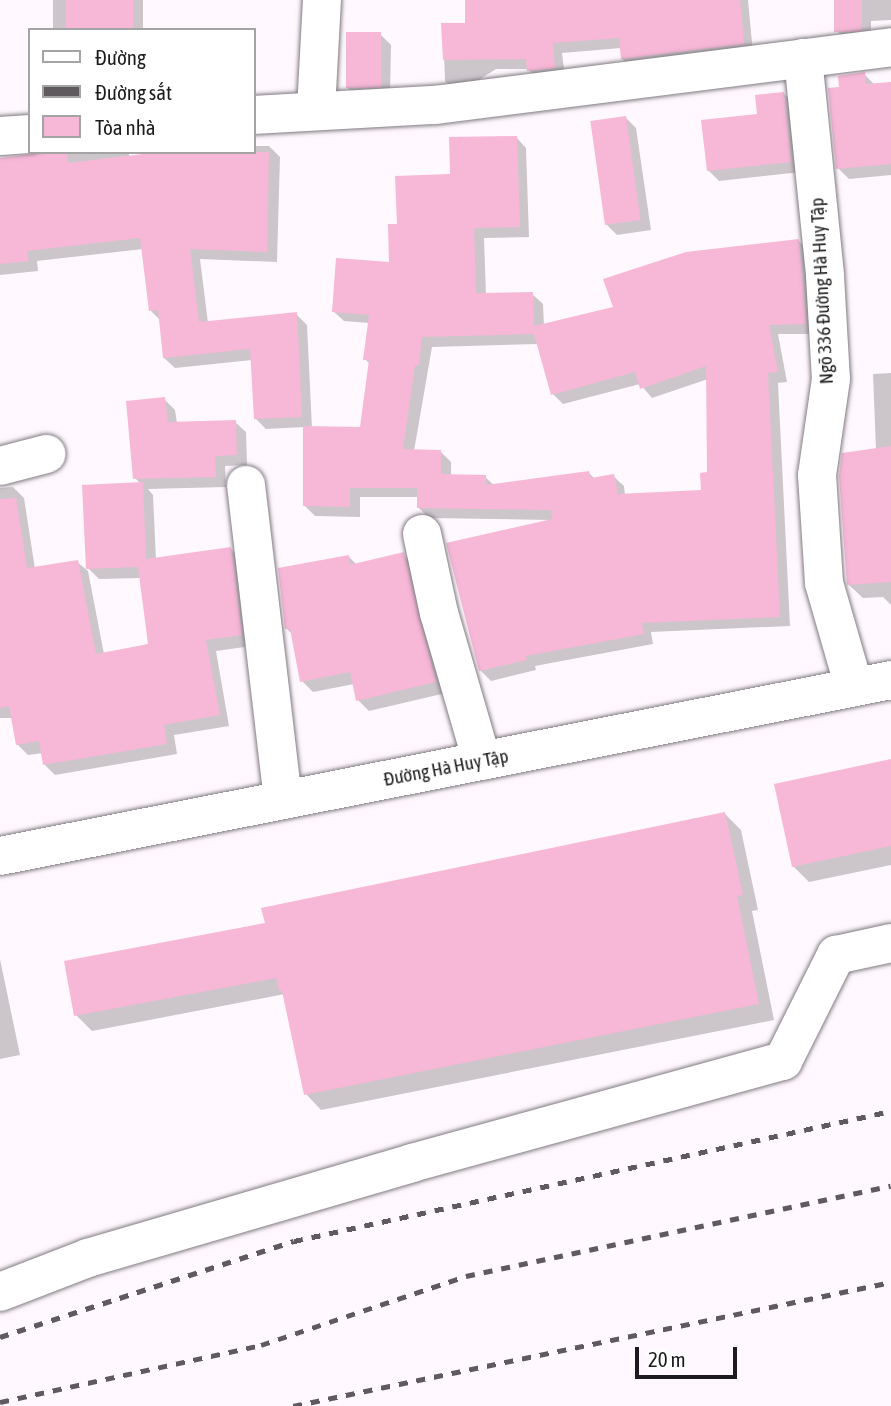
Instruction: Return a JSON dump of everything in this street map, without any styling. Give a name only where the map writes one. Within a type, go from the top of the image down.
[{"type":"street","points":[[316,110],[322,0]]},
{"type":"street","points":[[256,115],[435,106],[891,47]]},
{"type":"street","name":"Ngõ 336 Đường Hà Huy Tập","points":[[803,58],[825,276],[831,379],[817,475],[824,583],[854,687]]},
{"type":"street","points":[[0,136],[28,134]]},
{"type":"street","points":[[0,466],[46,454]]},
{"type":"street","points":[[246,485],[283,800]]},
{"type":"street","points":[[422,534],[439,613],[482,761]]},
{"type":"street","name":"Đường Hà Huy Tập","points":[[0,856],[891,680]]},
{"type":"street","points":[[0,1292],[101,1254],[412,1163],[783,1061],[836,955],[891,943]]},
{"type":"building","points":[[66,0],[133,0],[133,28],[66,28]]},
{"type":"building","points":[[465,0],[740,0],[744,44],[621,59],[619,38],[553,43],[555,68],[527,71],[526,59],[443,60],[441,23],[465,23]]},
{"type":"building","points":[[834,0],[862,0],[862,32],[834,32]]},
{"type":"building","points":[[346,32],[381,32],[381,88],[346,88]]},
{"type":"building","points":[[865,72],[866,84],[891,82],[891,164],[836,169],[828,88],[839,87],[838,76]]},
{"type":"building","points":[[784,92],[791,162],[707,171],[701,120],[757,114],[755,95]]},
{"type":"building","points":[[626,116],[641,220],[605,225],[590,121]]},
{"type":"building","points":[[517,136],[520,227],[474,228],[476,293],[533,292],[534,326],[613,307],[603,279],[686,252],[799,239],[806,324],[769,325],[778,372],[768,373],[780,617],[642,623],[644,634],[526,656],[527,660],[479,671],[446,543],[552,519],[551,510],[417,508],[417,488],[350,488],[350,507],[303,506],[303,426],[360,427],[369,360],[363,360],[369,315],[332,312],[336,258],[389,262],[388,224],[397,224],[395,176],[450,174],[449,137]],"holes":[[[534,334],[551,395],[635,372],[640,389],[706,366],[707,472],[700,473],[701,490],[618,494],[614,474],[591,478],[589,471],[486,485],[486,475],[441,474],[441,450],[403,449],[415,365],[419,365],[422,337]]]},
{"type":"building","points":[[269,152],[267,252],[190,249],[199,322],[297,312],[302,417],[254,419],[250,349],[163,358],[158,310],[149,311],[140,238],[27,251],[29,261],[0,264],[0,158],[67,154],[68,163],[142,154]]},
{"type":"building","points":[[165,397],[168,422],[236,420],[237,455],[215,456],[216,477],[133,479],[126,401]]},
{"type":"building","points":[[891,446],[891,582],[847,585],[839,476],[842,453]]},
{"type":"building","points":[[143,482],[146,559],[231,547],[242,635],[206,640],[220,715],[164,725],[167,744],[43,765],[39,741],[16,745],[9,706],[0,708],[0,499],[16,498],[27,568],[78,560],[96,654],[148,644],[138,567],[86,569],[82,485]]},
{"type":"building","points":[[404,552],[436,682],[356,701],[350,672],[300,682],[290,629],[285,629],[278,568],[349,555],[349,565]]},
{"type":"building","points":[[891,759],[891,846],[792,867],[774,784]]},
{"type":"building","points":[[725,812],[743,895],[737,896],[759,1004],[304,1095],[282,991],[279,991],[276,978],[74,1016],[64,961],[265,923],[261,908]]},
{"type":"railway","points":[[0,1337],[294,1241],[891,1111]]},
{"type":"railway","points":[[0,1402],[261,1345],[466,1276],[891,1186]]},
{"type":"railway","points":[[293,1406],[891,1282]]}]
